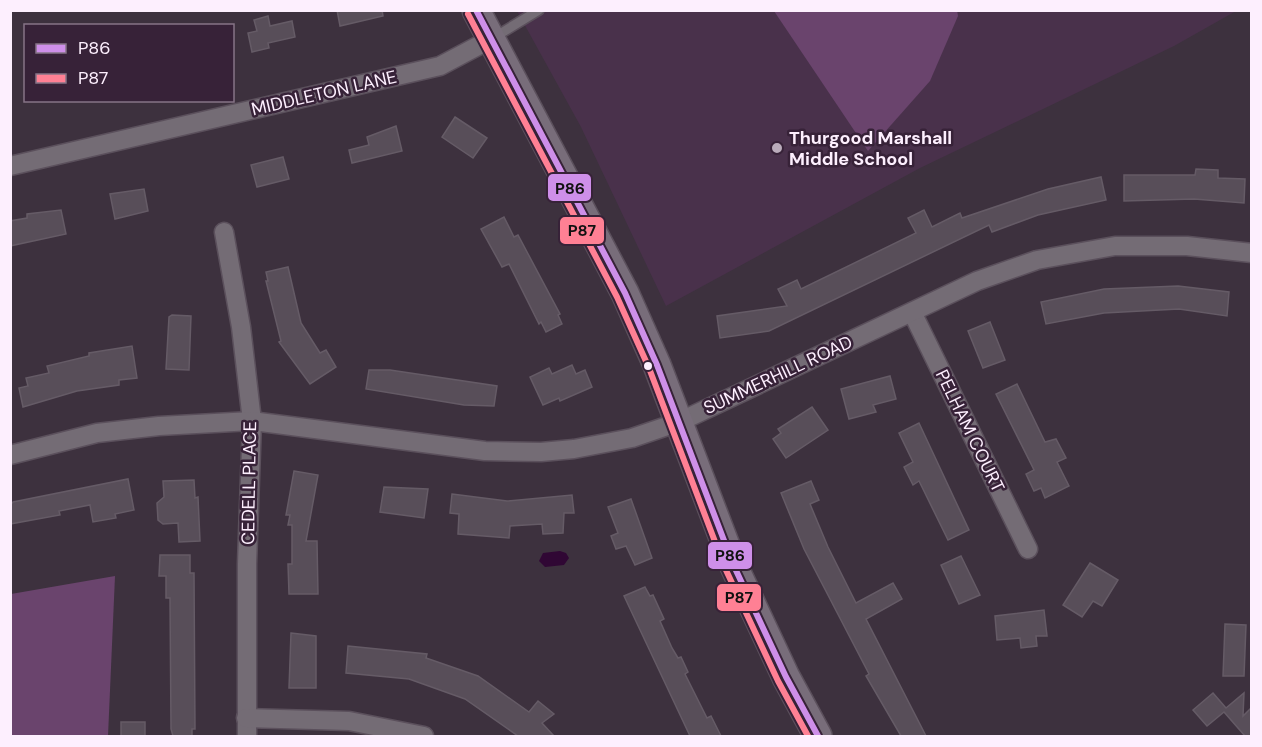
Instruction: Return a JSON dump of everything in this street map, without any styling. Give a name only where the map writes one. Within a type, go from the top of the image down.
[{"type":"main road","points":[[476,10],[609,261],[680,422],[733,564],[786,677],[818,736]]},
{"type":"street","name":"MIDDLETON LANE","points":[[10,166],[440,66],[491,39]]},
{"type":"street","name":"CEDELL PLACE","points":[[224,232],[242,327],[252,421],[247,564],[247,727]]},
{"type":"street","name":"SUMMERHILL ROAD","points":[[10,455],[98,434],[159,426],[252,421],[485,451],[524,452],[595,446],[632,438],[680,422],[912,312],[1004,272],[1037,261],[1115,246],[1155,245],[1251,252]]},
{"type":"street","name":"PELHAM COURT","points":[[912,312],[1028,549]]},
{"type":"street","points":[[247,727],[349,721],[424,736]]},
{"type":"lane","points":[[491,39],[539,10]]},
{"type":"shaded area","points":[[957,10],[958,16],[930,81],[868,151],[774,11]]},
{"type":"shaded area","name":"Thurgood Marshall Middle School","points":[[517,11],[1236,11],[1174,46],[920,168],[666,306],[581,127]]},
{"type":"shaded area","points":[[560,551],[566,553],[569,558],[564,565],[545,567],[539,561],[543,553]]},
{"type":"shaded area","points":[[115,576],[108,736],[11,736],[11,594]]},
{"type":"building","points":[[337,10],[382,10],[383,16],[340,26]]},
{"type":"building","points":[[268,16],[270,26],[292,21],[295,37],[268,43],[269,48],[252,52],[248,33],[257,31],[254,20]]},
{"type":"building","points":[[455,117],[487,138],[473,158],[442,137]]},
{"type":"building","points":[[396,126],[402,151],[352,163],[349,150],[369,145],[367,137]]},
{"type":"building","points":[[283,157],[289,179],[257,187],[251,165]]},
{"type":"building","points":[[1196,169],[1218,170],[1218,178],[1245,179],[1244,203],[1194,199],[1124,201],[1124,175],[1195,175]]},
{"type":"building","points":[[1101,177],[1106,200],[1038,215],[992,232],[989,225],[769,331],[720,338],[717,316],[787,306],[778,289],[797,280],[801,289],[916,233],[908,218],[924,210],[932,227],[960,213],[962,218],[1048,189]]},
{"type":"building","points":[[144,189],[148,211],[115,219],[110,194]]},
{"type":"building","points":[[61,210],[66,234],[10,246],[10,221],[27,218],[27,214]]},
{"type":"building","points":[[504,217],[514,237],[518,235],[560,314],[558,315],[562,324],[546,332],[541,322],[539,324],[509,264],[502,267],[481,229]]},
{"type":"building","points":[[288,267],[301,323],[320,353],[326,350],[336,367],[310,384],[279,342],[281,341],[266,281],[268,281],[266,272]]},
{"type":"building","points":[[1178,286],[1229,292],[1227,316],[1179,309],[1104,313],[1046,324],[1041,302],[1104,289]]},
{"type":"building","points":[[172,315],[191,316],[189,370],[166,369],[169,317]]},
{"type":"building","points":[[990,322],[1005,360],[983,368],[968,331]]},
{"type":"building","points":[[132,346],[137,378],[119,380],[119,385],[77,391],[23,407],[19,388],[28,386],[26,378],[49,373],[47,366],[89,356],[89,353]]},
{"type":"building","points":[[572,365],[576,374],[585,370],[592,387],[560,401],[559,398],[543,405],[530,377],[549,368],[552,374]]},
{"type":"building","points":[[369,370],[390,370],[497,386],[494,406],[464,405],[366,389]]},
{"type":"building","points":[[890,376],[896,399],[873,405],[876,412],[849,419],[841,389]]},
{"type":"building","points":[[1017,384],[1045,442],[1056,439],[1066,458],[1057,462],[1069,486],[1045,498],[1041,488],[1034,491],[1026,474],[1034,470],[996,394]]},
{"type":"building","points":[[812,407],[828,430],[786,458],[773,439],[781,433],[778,429]]},
{"type":"building","points":[[919,423],[969,530],[948,540],[919,481],[913,485],[904,467],[913,462],[899,433]]},
{"type":"building","points":[[294,471],[318,475],[306,541],[317,541],[318,594],[289,594],[288,564],[292,564],[292,525],[288,525],[290,515],[286,515]]},
{"type":"building","points":[[128,479],[134,510],[115,514],[116,518],[93,522],[90,505],[59,511],[60,515],[10,524],[10,505],[13,502]]},
{"type":"building","points":[[194,480],[195,498],[198,497],[200,541],[179,542],[178,523],[163,524],[158,520],[157,503],[164,497],[163,481]]},
{"type":"building","points":[[811,481],[819,500],[810,504],[856,603],[893,583],[902,599],[866,619],[926,736],[901,736],[866,676],[869,674],[804,549],[781,493]]},
{"type":"building","points":[[384,487],[428,489],[424,518],[380,512]]},
{"type":"building","points":[[452,494],[507,501],[572,495],[574,513],[564,513],[563,533],[543,534],[542,524],[510,526],[509,538],[458,534],[459,514],[450,513]]},
{"type":"building","points":[[631,499],[652,558],[635,565],[626,546],[616,549],[611,536],[618,533],[608,507]]},
{"type":"building","points":[[160,555],[190,555],[190,573],[194,573],[195,729],[192,729],[192,736],[173,736],[171,729],[170,598],[166,598],[166,576],[159,576]]},
{"type":"building","points":[[961,556],[980,595],[959,604],[941,565]]},
{"type":"building","points":[[1090,563],[1118,580],[1102,606],[1093,601],[1082,617],[1063,605]]},
{"type":"building","points":[[645,587],[650,596],[653,595],[664,619],[660,621],[672,648],[678,658],[681,657],[688,672],[685,674],[707,718],[711,716],[721,736],[690,736],[624,596]]},
{"type":"building","points":[[1044,610],[1047,636],[1036,636],[1037,646],[1021,648],[1020,638],[997,640],[995,616]]},
{"type":"building","points":[[1225,624],[1246,625],[1244,676],[1223,676]]},
{"type":"building","points":[[291,633],[316,636],[316,688],[289,688]]},
{"type":"building","points":[[348,646],[427,654],[426,658],[478,676],[529,712],[538,701],[554,714],[542,723],[554,736],[518,736],[465,699],[409,679],[346,673]]},
{"type":"building","points":[[1213,693],[1226,708],[1244,693],[1243,716],[1251,708],[1251,736],[1245,736],[1224,712],[1207,726],[1193,710]]},
{"type":"building","points":[[121,722],[145,722],[145,736],[121,736]]},
{"type":"transit line","name":"P86","points":[[476,10],[625,293],[657,365],[733,564],[786,677],[818,736]]},
{"type":"transit line","name":"P87","points":[[468,14],[617,297],[649,368],[725,568],[778,681],[808,736]]},
{"type":"place","name":"Thurgood Marshall Middle School","points":[[777,148]]}]
